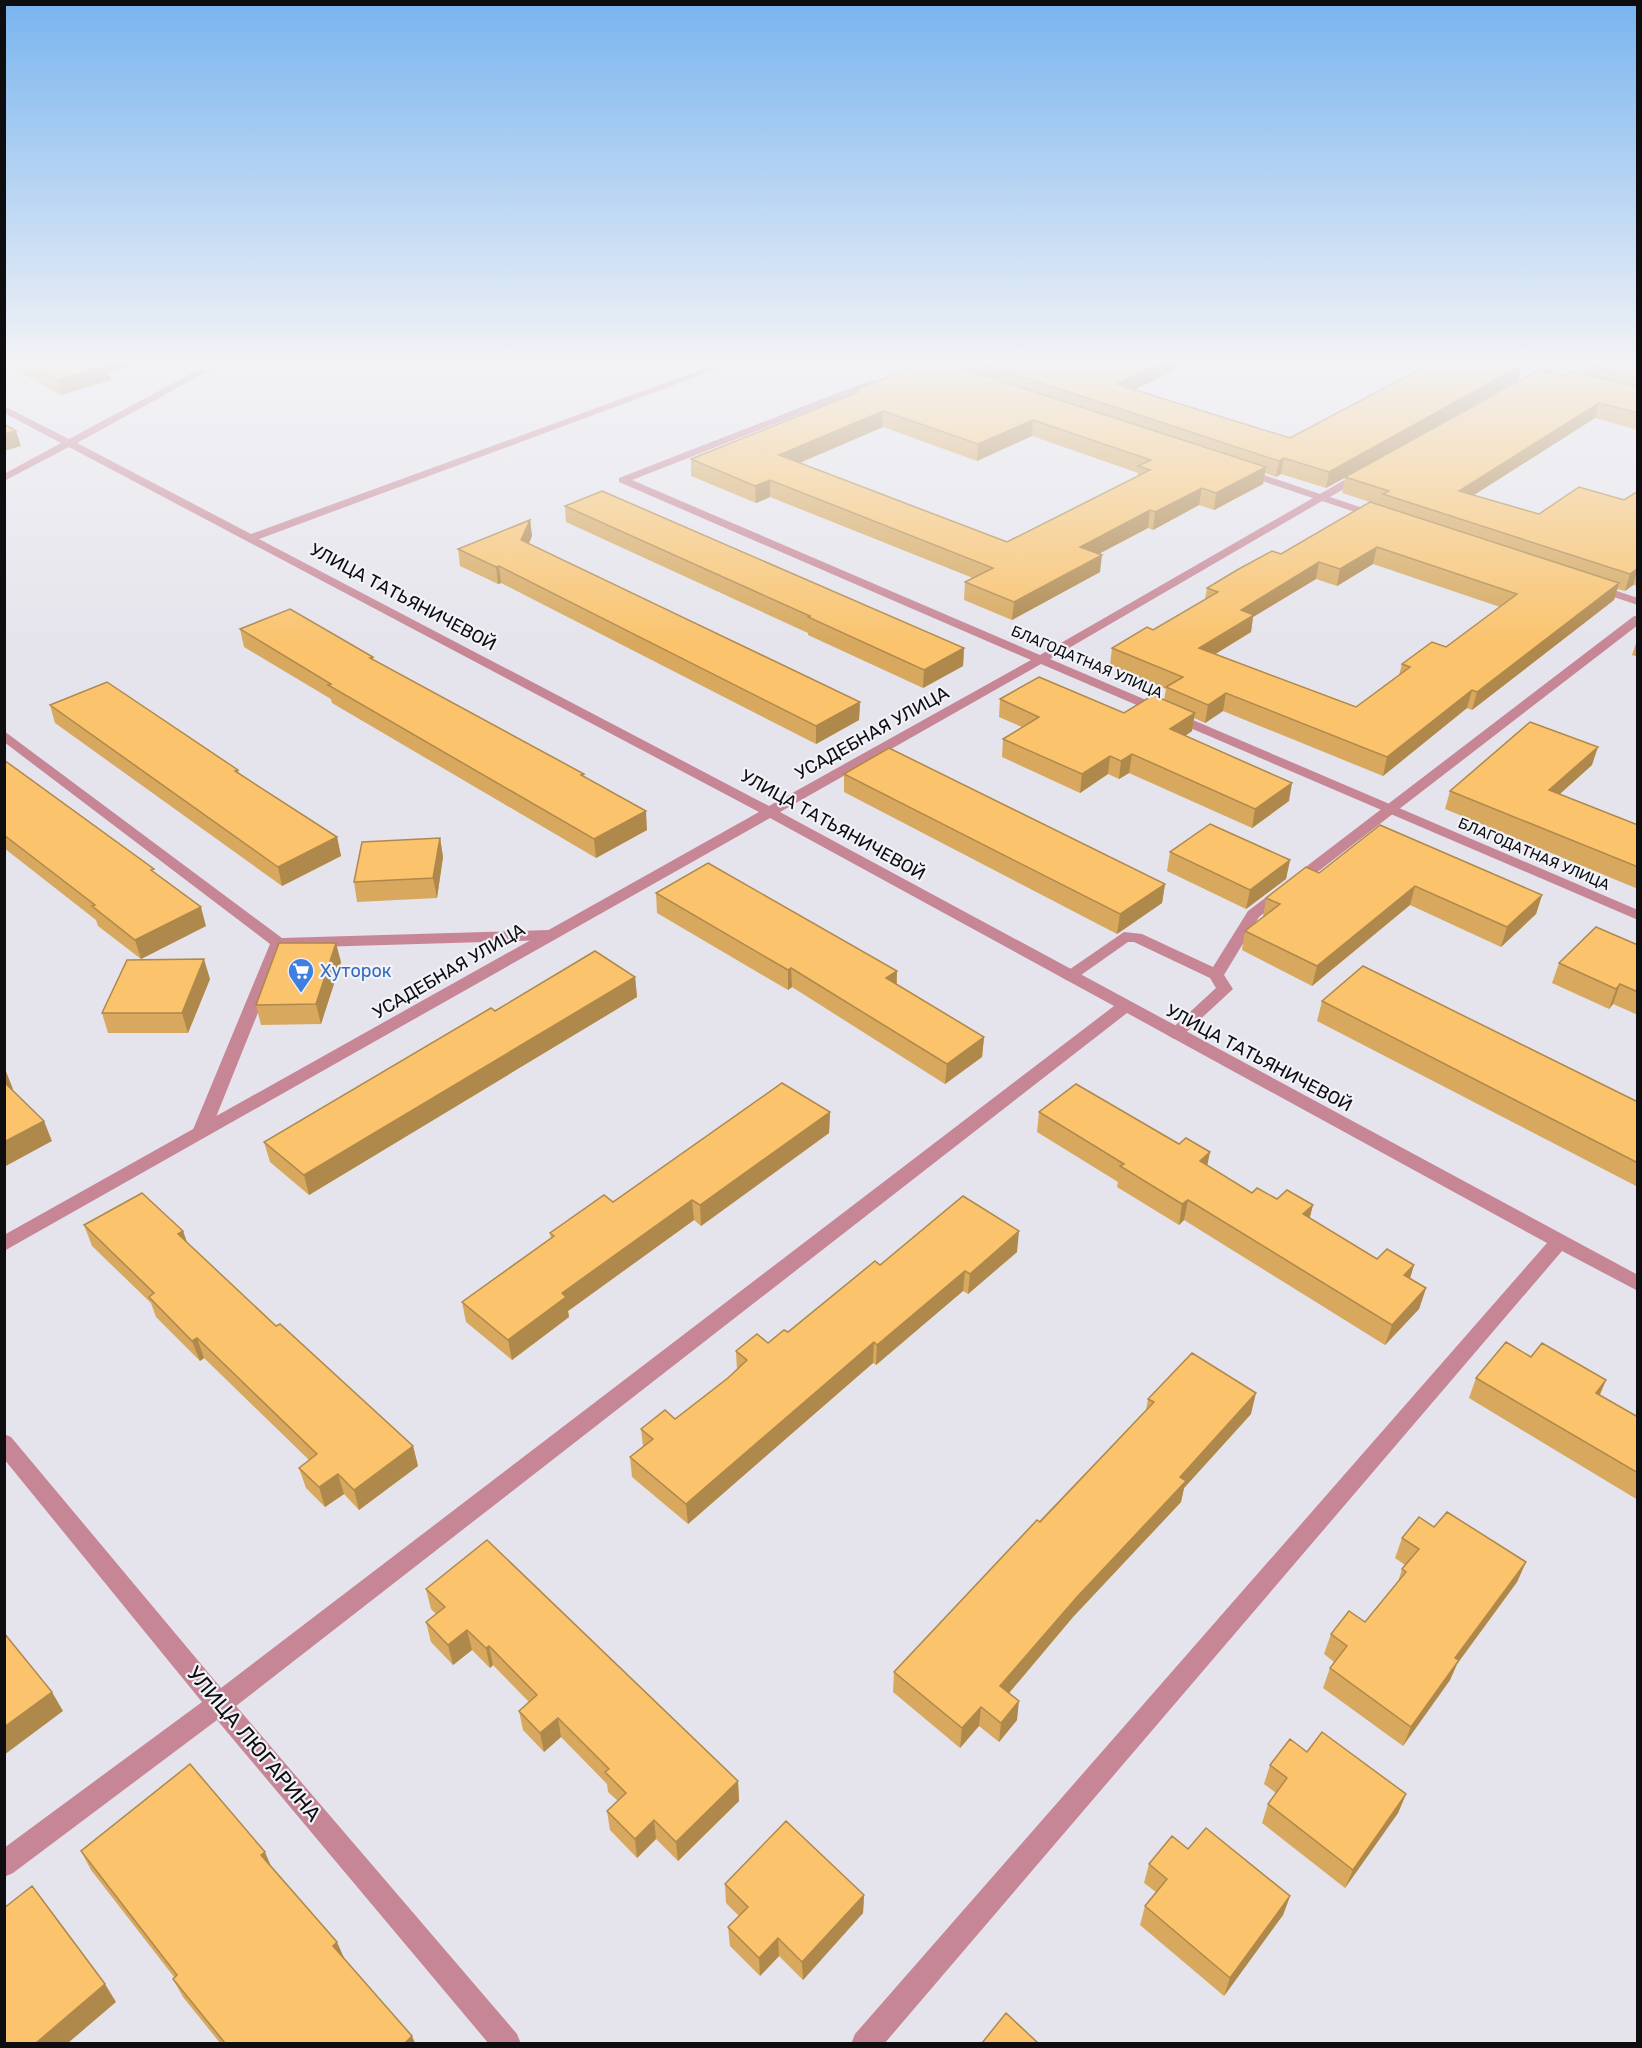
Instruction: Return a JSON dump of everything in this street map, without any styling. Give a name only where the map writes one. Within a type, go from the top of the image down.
[{"type":"street","points":[[4,478],[49,454]]},
{"type":"street","name":"УЛИЦА ТАТЬЯНИЧЕВОЙ","points":[[89,454],[768,811],[1124,1007],[1638,1284]]},
{"type":"street","points":[[251,538],[482,454]]},
{"type":"street","name":"БЛАГОДАТНАЯ УЛИЦА","points":[[691,454],[623,480],[1638,916]]},
{"type":"street","name":"УСАДЕБНАЯ УЛИЦА","points":[[4,1244],[548,935],[1041,659],[1381,464]]},
{"type":"street","points":[[1232,468],[1389,520]]},
{"type":"street","points":[[1581,583],[1638,602]]},
{"type":"street","points":[[1216,975],[1253,914],[1638,619]]},
{"type":"street","points":[[4,735],[278,943],[548,935]]},
{"type":"street","points":[[1068,976],[1124,937],[1137,937],[1216,975],[1225,989],[1174,1034]]},
{"type":"street","points":[[201,1132],[278,943]]},
{"type":"street","points":[[4,1864],[219,1704],[1124,1007]]},
{"type":"street","points":[[865,2043],[1558,1242]]},
{"type":"street","name":"УЛИЦА ЛЮГАРИНА","points":[[4,1443],[219,1704],[507,2043]]},
{"type":"building","points":[[705,454],[782,454],[779,455],[1007,542],[1150,470],[1138,466],[1151,460],[1132,454],[1225,454],[1266,467],[1216,493],[1202,488],[1155,512],[1150,510],[1080,547],[1102,555],[1014,602],[965,582],[993,568],[770,480],[755,486],[691,459]]},
{"type":"building","points":[[1256,454],[1362,454],[1329,472],[1284,458],[1279,461]]},
{"type":"building","points":[[1387,454],[1519,454],[1459,491],[1539,514],[1579,487],[1624,500],[1638,491],[1638,568],[1630,574],[1383,494],[1389,491],[1345,477]]},
{"type":"building","points":[[602,491],[964,648],[924,670],[565,506]]},
{"type":"building","points":[[1370,502],[1619,583],[1477,692],[1472,690],[1387,757],[1226,693],[1208,705],[1166,687],[1183,677],[1112,648],[1147,627],[1153,630],[1218,592],[1207,588],[1237,570],[1272,551],[1281,554]],"holes":[[[1377,547],[1517,594],[1446,647],[1432,642],[1402,664],[1410,667],[1356,707],[1199,648],[1254,615],[1241,610],[1319,562],[1340,569]]]},
{"type":"building","points":[[530,520],[521,540],[860,702],[816,726],[499,566],[496,567],[458,549]]},
{"type":"building","points":[[290,609],[373,657],[370,658],[584,774],[581,775],[646,811],[594,839],[328,685],[331,684],[240,629]]},
{"type":"building","points":[[1039,677],[1124,713],[1153,695],[1195,713],[1170,729],[1292,783],[1255,809],[1132,754],[1121,761],[1110,756],[1082,774],[1003,739],[1039,717],[1000,699]]},
{"type":"building","points":[[107,682],[238,770],[235,771],[337,837],[278,867],[50,705]]},
{"type":"building","points":[[1530,722],[1598,747],[1549,790],[1638,825],[1638,867],[1450,791]]},
{"type":"building","points":[[889,748],[1165,884],[1120,914],[844,774]]},
{"type":"building","points":[[4,760],[154,869],[151,870],[201,907],[135,940],[92,906],[95,905],[4,835]]},
{"type":"building","points":[[1210,824],[1290,860],[1250,890],[1170,852]]},
{"type":"building","points":[[1380,825],[1542,895],[1507,927],[1415,886],[1317,966],[1245,931],[1280,904],[1266,898],[1306,867],[1319,873]]},
{"type":"building","points":[[440,838],[433,878],[354,882],[362,842]]},
{"type":"building","points":[[708,863],[897,971],[886,978],[984,1037],[947,1064],[791,968],[788,970],[656,893]]},
{"type":"building","points":[[1596,927],[1638,945],[1638,992],[1620,984],[1616,989],[1559,963]]},
{"type":"building","points":[[279,943],[336,943],[316,1004],[256,1005]]},
{"type":"building","points":[[595,951],[635,977],[304,1175],[264,1142],[491,1008],[495,1011]]},
{"type":"building","points":[[204,959],[182,1013],[102,1013],[127,960]]},
{"type":"building","points":[[1363,966],[1638,1102],[1638,1163],[1322,1001]]},
{"type":"building","points":[[4,1082],[44,1121],[4,1142]]},
{"type":"building","points":[[782,1083],[830,1112],[700,1205],[692,1200],[562,1293],[566,1297],[508,1340],[462,1302],[554,1236],[550,1233],[604,1195],[613,1202]]},
{"type":"building","points":[[1076,1084],[1179,1144],[1186,1138],[1210,1152],[1200,1161],[1252,1193],[1257,1188],[1277,1199],[1287,1190],[1313,1205],[1303,1214],[1377,1259],[1387,1249],[1414,1265],[1404,1275],[1426,1288],[1392,1325],[1188,1200],[1182,1204],[1120,1166],[1124,1164],[1039,1112]]},
{"type":"building","points":[[142,1193],[183,1231],[178,1234],[276,1326],[280,1324],[413,1446],[354,1490],[338,1474],[319,1487],[299,1468],[317,1454],[197,1338],[192,1341],[149,1297],[154,1293],[84,1225]]},
{"type":"building","points":[[963,1196],[1019,1231],[970,1274],[965,1271],[877,1345],[874,1342],[686,1504],[630,1457],[653,1439],[641,1429],[665,1410],[675,1419],[728,1378],[747,1360],[736,1351],[757,1334],[768,1343],[784,1330],[788,1332],[875,1261],[880,1265]]},
{"type":"building","points":[[1506,1342],[1531,1357],[1542,1343],[1606,1380],[1596,1393],[1638,1417],[1638,1473],[1476,1378]]},
{"type":"building","points":[[1192,1353],[1256,1393],[1180,1477],[1186,1481],[1077,1597],[1000,1686],[1019,1701],[1001,1723],[981,1707],[962,1728],[894,1672],[1037,1520],[1040,1522],[1154,1402],[1148,1399]]},
{"type":"building","points":[[1447,1512],[1526,1562],[1455,1658],[1459,1660],[1411,1727],[1330,1668],[1347,1646],[1331,1634],[1349,1611],[1365,1622],[1406,1572],[1402,1569],[1419,1549],[1402,1538],[1419,1517],[1434,1527]]},
{"type":"building","points":[[487,1540],[738,1781],[676,1842],[654,1820],[635,1839],[607,1811],[626,1793],[605,1772],[609,1769],[558,1718],[540,1733],[519,1711],[537,1695],[489,1646],[486,1648],[467,1630],[448,1645],[426,1622],[445,1607],[426,1589]]},
{"type":"building","points":[[4,1633],[52,1692],[4,1727]]},
{"type":"building","points":[[1322,1732],[1406,1794],[1353,1870],[1268,1804],[1287,1778],[1270,1765],[1290,1739],[1307,1752]]},
{"type":"building","points":[[190,1764],[265,1852],[261,1855],[337,1942],[333,1946],[412,2036],[405,2043],[225,2043],[173,1979],[177,1975],[81,1851]]},
{"type":"building","points":[[786,1821],[864,1895],[802,1962],[778,1938],[759,1958],[728,1927],[748,1907],[725,1884]]},
{"type":"building","points":[[1206,1828],[1290,1896],[1230,1978],[1145,1906],[1167,1879],[1149,1864],[1172,1836],[1188,1849]]},
{"type":"building","points":[[32,1886],[105,1984],[36,2043],[4,2043],[4,1908]]},
{"type":"building","points":[[1006,2013],[1038,2043],[982,2043]]},
{"type":"place","name":"Хуторок","points":[[301,994]]}]
